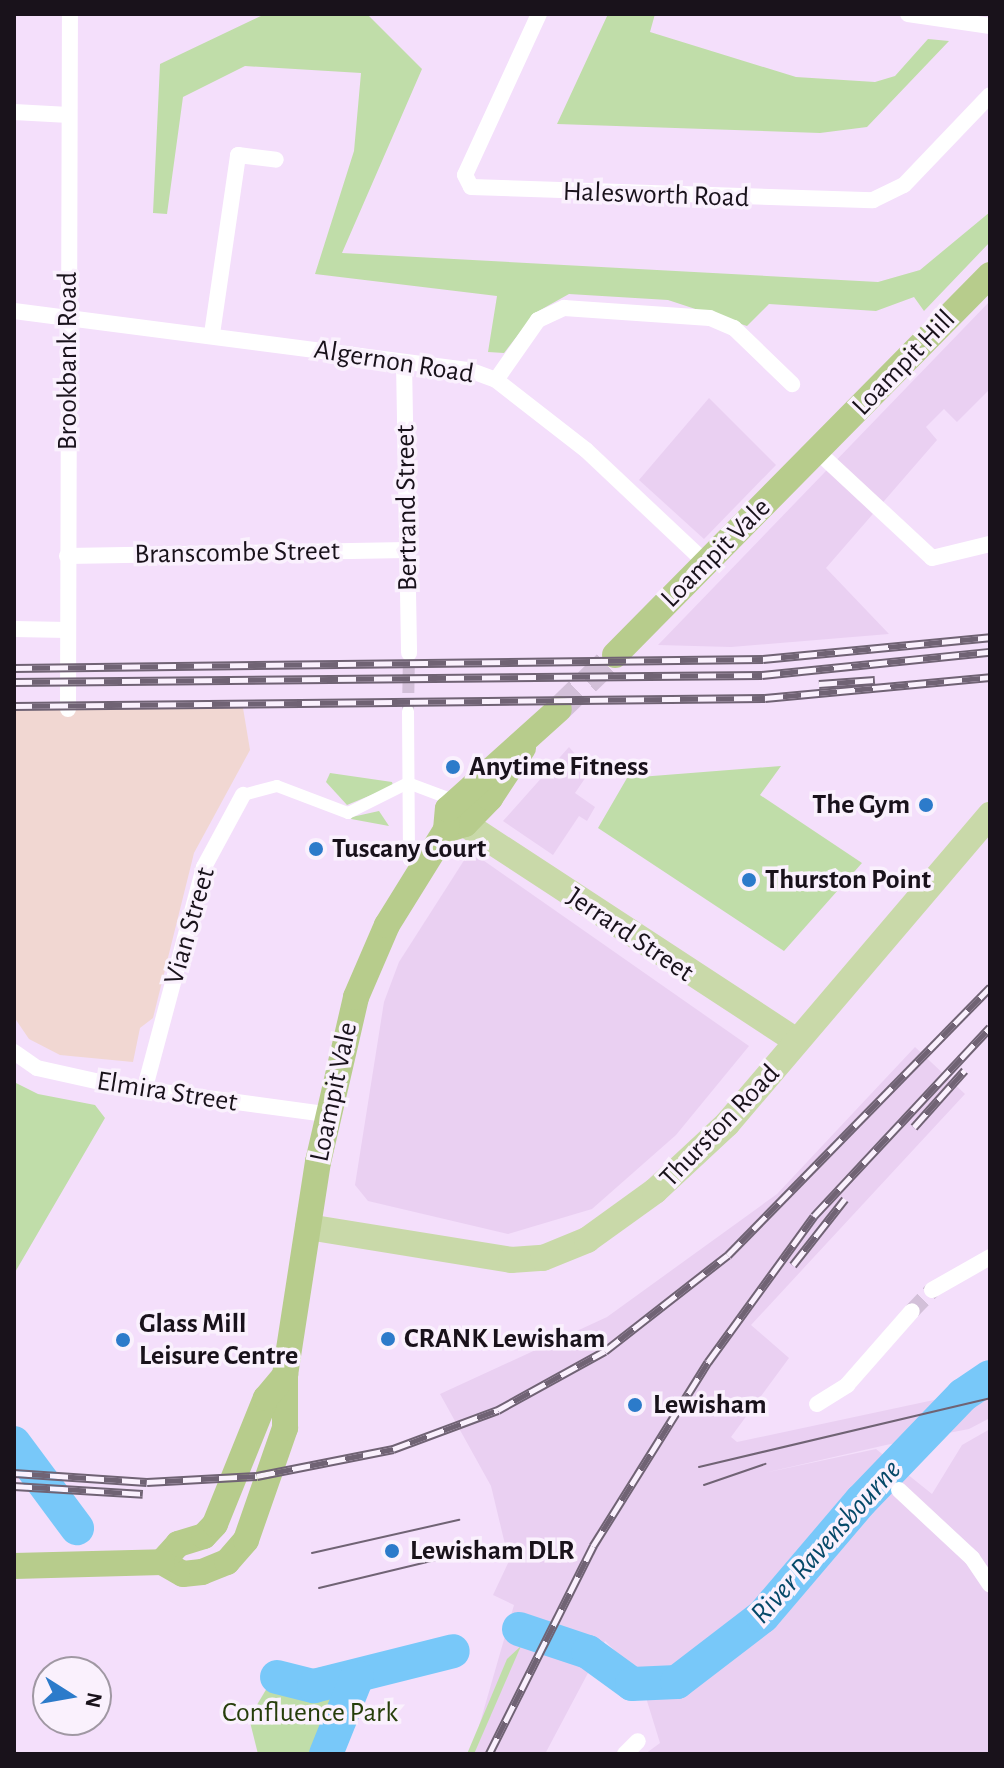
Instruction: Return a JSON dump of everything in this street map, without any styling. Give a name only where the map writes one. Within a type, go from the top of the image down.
[{"type":"highway","name":"Loampit Hill","points":[[817,451],[990,275]]},
{"type":"highway","name":"Loampit Vale","points":[[615,655],[817,451]]},
{"type":"highway","name":"Loampit Vale","points":[[16,1565],[162,1562],[183,1574],[202,1572],[227,1562],[246,1540],[285,1428],[285,1375],[326,1114],[344,1031],[370,961],[455,827],[456,800],[559,709]]},
{"type":"main road","name":"Thurston Road","points":[[308,1227],[511,1260],[560,1253],[611,1225],[675,1175],[779,1065],[796,1041],[990,815]]},
{"type":"main road","name":"Jerrard Street","points":[[455,827],[766,1027],[796,1041]]},
{"type":"main road","points":[[766,1027],[768,1050],[779,1065]]},
{"type":"street","name":"Brookbank Road","points":[[68,709],[70,14]]},
{"type":"street","name":"Halesworth Road","points":[[539,14],[465,175],[471,187],[873,200],[904,185],[990,95]]},
{"type":"street","points":[[908,14],[990,26]]},
{"type":"street","points":[[14,112],[69,115]]},
{"type":"street","points":[[212,334],[238,155],[276,160]]},
{"type":"street","points":[[496,380],[538,320],[564,308],[710,318],[734,328],[792,384]]},
{"type":"street","name":"Algernon Road","points":[[14,311],[212,334],[404,362],[496,380],[586,450],[706,563]]},
{"type":"street","name":"Bertrand Street","points":[[404,362],[409,653]]},
{"type":"street","points":[[817,451],[932,558],[990,544]]},
{"type":"street","name":"Branscombe Street","points":[[67,556],[407,550]]},
{"type":"street","points":[[14,629],[68,630]]},
{"type":"street","points":[[408,711],[409,860]]},
{"type":"street","points":[[408,783],[448,798]]},
{"type":"street","name":"Vian Street","points":[[144,1091],[204,867],[243,795],[277,786],[348,813],[408,783]]},
{"type":"street","name":"Elmira Street","points":[[14,1052],[37,1068],[144,1091],[326,1114]]},
{"type":"street","points":[[932,1290],[990,1257]]},
{"type":"street","points":[[817,1404],[847,1385],[912,1311]]},
{"type":"street","points":[[899,1490],[972,1558],[990,1585]]},
{"type":"street","points":[[625,1754],[638,1741]]},
{"type":"shaded area","points":[[990,301],[990,389],[957,422],[944,409],[926,427],[937,440],[826,568],[889,634],[731,647],[658,645]]},
{"type":"shaded area","points":[[709,398],[776,465],[704,539],[639,480]]},
{"type":"shaded area","points":[[243,708],[250,750],[194,853],[153,1018],[140,1028],[133,1062],[60,1055],[29,1039],[14,1017],[14,709]]},
{"type":"shaded area","points":[[569,747],[590,771],[575,793],[595,807],[587,821],[579,816],[553,855],[503,821]]},
{"type":"shaded area","points":[[470,851],[749,1046],[676,1135],[592,1209],[508,1234],[368,1201],[355,1185],[384,1002],[399,962]]},
{"type":"shaded area","points":[[915,1047],[965,1094],[751,1325],[789,1358],[731,1437],[737,1442],[990,1388],[990,1418],[969,1429],[764,1473],[876,1449],[932,1494],[962,1445],[990,1429],[990,1753],[645,1754],[660,1743],[639,1675],[605,1641],[545,1754],[471,1754],[514,1605],[493,1595],[509,1561],[491,1486],[440,1394],[607,1317],[777,1194]]},
{"type":"green space","points":[[265,14],[368,15],[422,69],[342,253],[878,282],[920,270],[990,212],[990,242],[924,311],[914,297],[876,311],[769,304],[747,326],[668,300],[569,294],[535,313],[504,353],[488,352],[497,296],[315,274],[354,151],[361,73],[245,66],[183,97],[167,214],[153,213],[160,64]]},
{"type":"green space","points":[[608,14],[655,14],[650,32],[796,77],[875,82],[895,76],[928,39],[949,41],[867,127],[820,133],[557,124]]},
{"type":"green space","points":[[781,766],[760,795],[862,863],[784,951],[598,828],[627,778]]},
{"type":"green space","points":[[330,773],[392,782],[393,786],[347,805],[326,782]]},
{"type":"green space","points":[[379,811],[389,826],[351,819],[352,817]]},
{"type":"green space","points":[[14,1082],[38,1094],[95,1105],[105,1118],[14,1274]]},
{"type":"green space","points":[[521,1646],[474,1754],[467,1754],[507,1659]]},
{"type":"green space","name":"Confluence Park","points":[[362,1658],[368,1686],[339,1754],[258,1754],[249,1718],[273,1678]]},
{"type":"waterway","name":"River Ravensbourne","points":[[519,1629],[588,1652],[632,1684],[677,1682],[763,1616],[861,1501],[963,1395],[990,1377]]},
{"type":"waterway","name":"River Ravensbourne","points":[[14,1443],[77,1528]]},
{"type":"waterway","name":"River Ravensbourne","points":[[277,1677],[314,1686],[453,1651]]},
{"type":"waterway","points":[[326,1754],[357,1677]]},
{"type":"tunnel","points":[[408,711],[409,653]]},
{"type":"tunnel","points":[[559,709],[615,655]]},
{"type":"tunnel","points":[[912,1311],[932,1290]]},
{"type":"tram line","points":[[699,1467],[990,1398]]},
{"type":"tram line","points":[[704,1485],[765,1464]]},
{"type":"tram line","points":[[312,1553],[459,1520]]},
{"type":"tram line","points":[[319,1588],[469,1552]]},
{"type":"railway","points":[[14,668],[763,659],[990,637]]},
{"type":"railway","points":[[14,682],[762,675],[990,652]]},
{"type":"railway","points":[[14,706],[765,698],[990,677]]},
{"type":"railway","points":[[819,684],[875,680]]},
{"type":"railway","points":[[14,1473],[147,1482],[257,1476],[393,1449],[498,1410],[605,1351],[728,1255],[990,987]]},
{"type":"railway","points":[[489,1754],[593,1546],[708,1362],[814,1216],[990,1027]]},
{"type":"railway","points":[[914,1127],[965,1070]]},
{"type":"railway","points":[[793,1265],[845,1199]]},
{"type":"railway","points":[[14,1486],[143,1494]]},
{"type":"place","name":"Anytime Fitness","points":[[453,767]]},
{"type":"place","name":"The Gym","points":[[926,805]]},
{"type":"place","name":"Tuscany Court","points":[[316,849]]},
{"type":"place","name":"Thurston Point","points":[[749,880]]},
{"type":"place","name":"CRANK Lewisham","points":[[388,1339]]},
{"type":"place","name":"Glass Mill Leisure Centre","points":[[123,1340]]},
{"type":"place","name":"Lewisham","points":[[635,1405]]},
{"type":"place","name":"Lewisham DLR","points":[[392,1551]]}]
